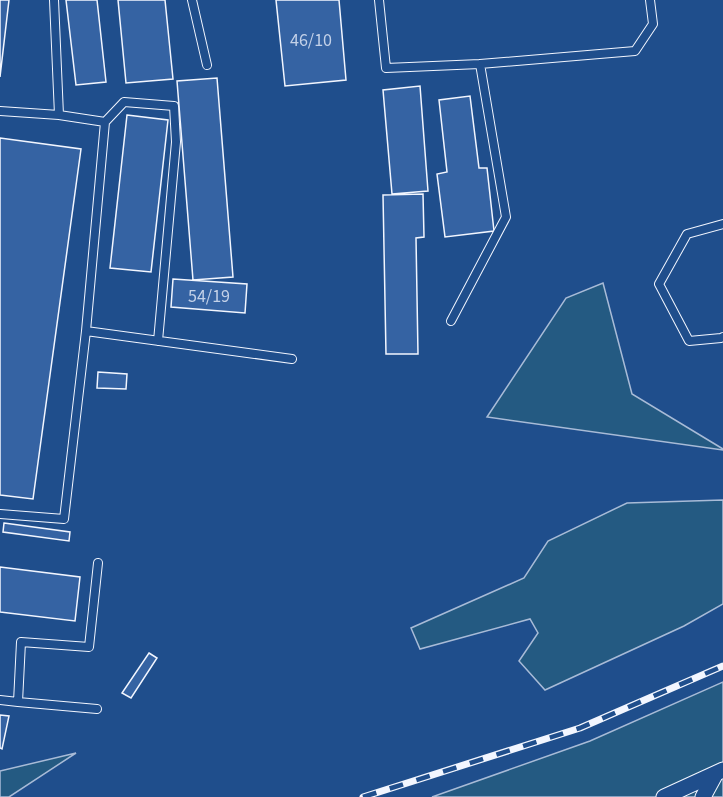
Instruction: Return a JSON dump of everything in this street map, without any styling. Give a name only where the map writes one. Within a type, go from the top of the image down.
[{"type":"street","points":[[664,797],[719,772]]},
{"type":"street","points":[[703,797],[719,772]]},
{"type":"lane","points":[[54,0],[59,116]]},
{"type":"lane","points":[[192,0],[207,65]]},
{"type":"lane","points":[[379,0],[386,68],[480,64],[635,51],[652,24],[650,0]]},
{"type":"lane","points":[[452,321],[506,217],[480,64]]},
{"type":"lane","points":[[0,514],[64,519],[86,331],[105,122],[124,102],[174,106],[176,142],[158,341]]},
{"type":"lane","points":[[0,111],[105,122]]},
{"type":"lane","points":[[723,224],[687,234],[659,284],[689,341],[723,337]]},
{"type":"lane","points":[[86,331],[292,359]]},
{"type":"lane","points":[[18,702],[21,642],[88,647],[98,563]]},
{"type":"lane","points":[[0,700],[97,709]]},
{"type":"shaded area","points":[[603,283],[632,394],[723,450],[487,417],[566,298]]},
{"type":"shaded area","points":[[723,500],[723,604],[684,626],[545,690],[519,661],[538,633],[530,619],[420,649],[411,628],[524,578],[548,541],[627,503]]},
{"type":"shaded area","points":[[723,682],[723,797],[432,797],[590,741]]},
{"type":"shaded area","points":[[76,753],[9,797],[0,797],[0,771]]},
{"type":"building","points":[[0,0],[9,0],[0,77]]},
{"type":"building","points":[[66,0],[97,0],[106,82],[76,85]]},
{"type":"building","points":[[118,0],[165,0],[173,79],[126,83]]},
{"type":"building","points":[[276,0],[339,0],[346,80],[285,86]]},
{"type":"building","points":[[217,78],[233,277],[193,280],[177,81]]},
{"type":"building","points":[[420,86],[428,191],[392,194],[383,90]]},
{"type":"building","points":[[470,96],[479,168],[487,168],[494,231],[445,237],[437,174],[447,172],[439,100]]},
{"type":"building","points":[[127,115],[168,120],[151,272],[110,268]]},
{"type":"building","points":[[0,138],[81,149],[33,499],[0,495]]},
{"type":"building","points":[[423,194],[424,237],[416,238],[418,354],[386,354],[383,195]]},
{"type":"building","points":[[173,279],[247,284],[245,313],[171,307]]},
{"type":"building","points":[[98,372],[127,374],[126,389],[97,388]]},
{"type":"building","points":[[4,523],[70,532],[69,541],[3,532]]},
{"type":"building","points":[[0,567],[80,577],[75,621],[0,612]]},
{"type":"building","points":[[149,653],[157,658],[131,698],[122,693]]},
{"type":"building","points":[[0,715],[9,716],[2,749],[0,748]]},
{"type":"railway","points":[[363,797],[580,728],[723,666]]}]
